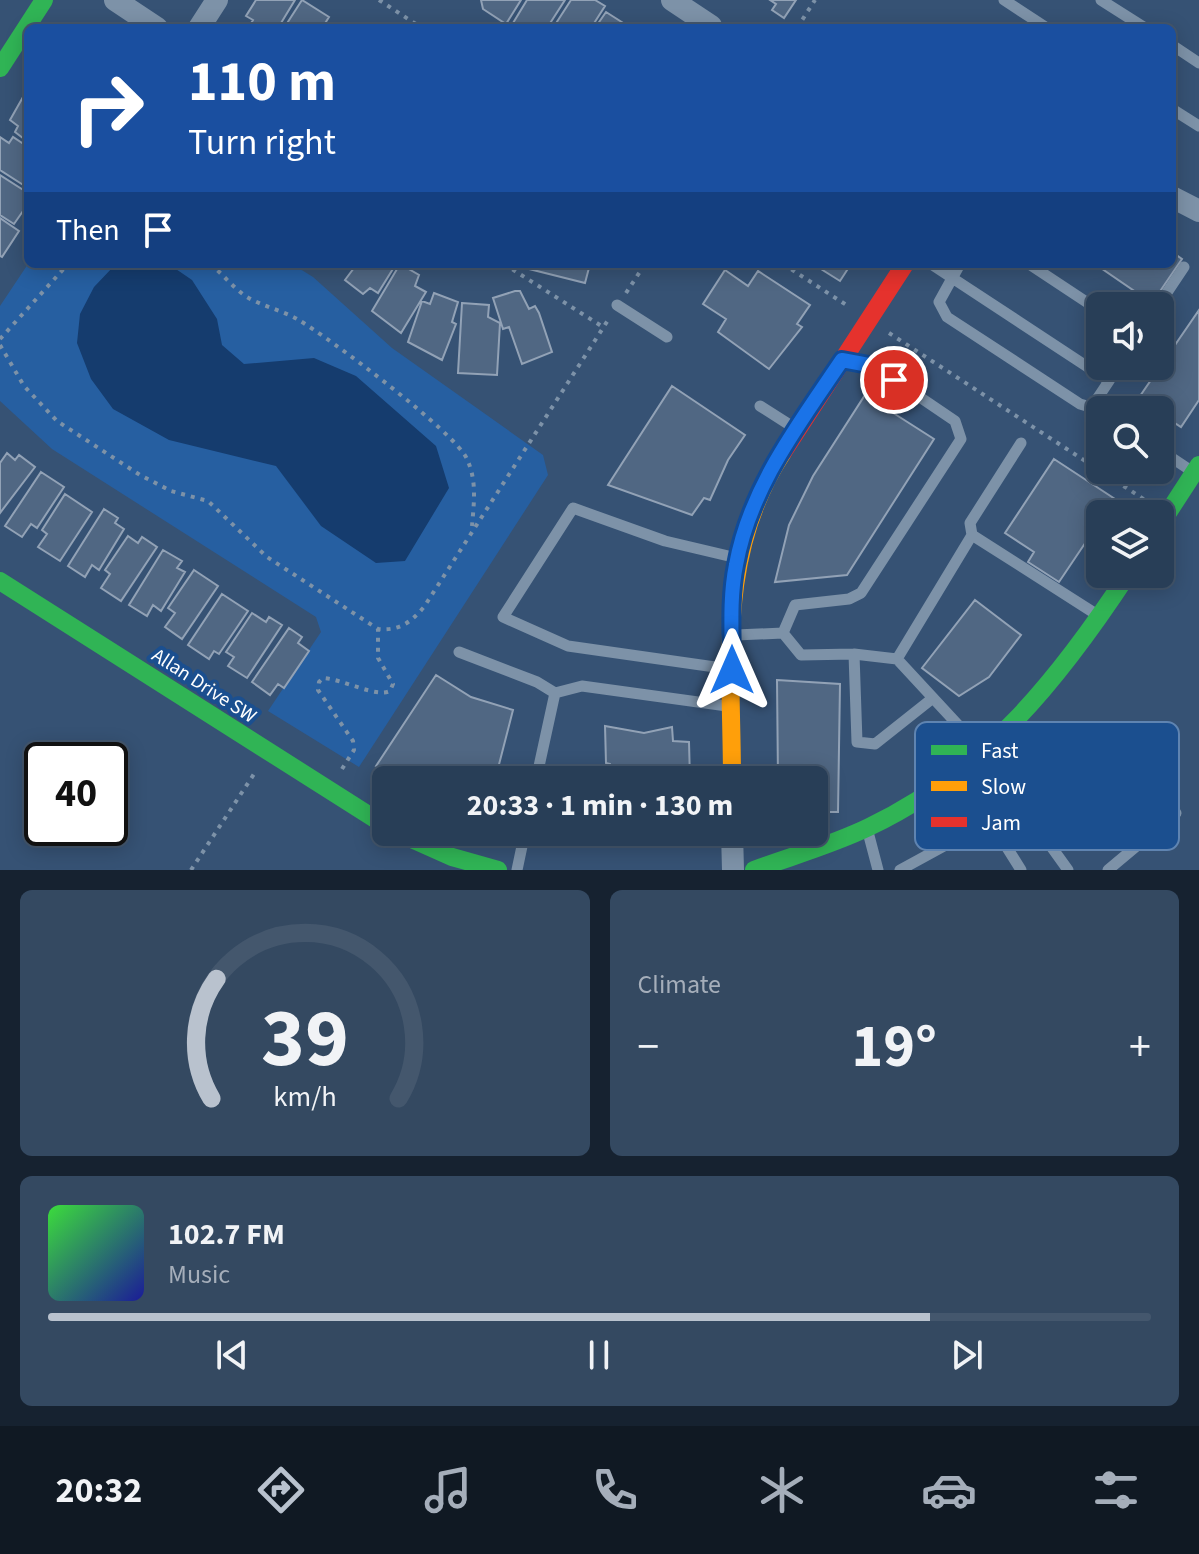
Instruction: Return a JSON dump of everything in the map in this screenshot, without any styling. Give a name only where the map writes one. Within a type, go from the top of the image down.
[{"type":"street","points":[[28,24],[44,0]]},
{"type":"street","points":[[115,0],[151,24]]},
{"type":"street","points":[[202,24],[217,0]]},
{"type":"street","points":[[672,0],[708,24]]},
{"type":"street","points":[[0,68],[24,31]]},
{"type":"street","points":[[732,766],[732,635],[737,558],[754,503],[797,429],[902,268]]},
{"type":"street","points":[[1174,504],[1197,469]]},
{"type":"street","name":"Allan Drive SW","points":[[0,581],[372,818]]},
{"type":"street","points":[[1020,722],[1101,617],[1119,588]]},
{"type":"street","points":[[754,870],[867,828],[915,801]]},
{"type":"street","points":[[427,846],[452,857],[498,870]]},
{"type":"street","points":[[732,846],[733,870]]},
{"type":"lane","points":[[1004,0],[1041,24]]},
{"type":"lane","points":[[1101,0],[1139,24]]},
{"type":"lane","points":[[1176,48],[1199,63]]},
{"type":"lane","points":[[1176,112],[1199,126]]},
{"type":"lane","points":[[1167,292],[1184,267]]},
{"type":"lane","points":[[937,268],[1109,381],[1102,396]]},
{"type":"lane","points":[[957,268],[939,302],[947,317],[1086,405]]},
{"type":"lane","points":[[1035,268],[1086,302]]},
{"type":"lane","points":[[617,305],[667,337]]},
{"type":"lane","points":[[783,633],[795,605],[849,599],[861,593],[961,439],[955,421],[874,366],[842,360]]},
{"type":"lane","points":[[760,406],[797,429]]},
{"type":"lane","points":[[897,659],[972,535],[970,523],[1021,443]]},
{"type":"lane","points":[[1174,457],[1197,469]]},
{"type":"lane","points":[[732,670],[568,646],[503,617],[573,508],[665,541],[737,558]]},
{"type":"lane","points":[[972,535],[1101,617]]},
{"type":"lane","points":[[732,635],[783,633]]},
{"type":"lane","points":[[783,633],[801,655],[854,654],[897,659],[955,722]]},
{"type":"lane","points":[[459,652],[537,682],[555,693],[582,686],[732,707]]},
{"type":"lane","points":[[854,654],[857,742],[875,744],[933,698]]},
{"type":"lane","points":[[539,766],[555,693]]},
{"type":"lane","points":[[867,828],[878,870]]},
{"type":"lane","points":[[517,870],[522,846]]},
{"type":"lane","points":[[900,870],[937,850]]},
{"type":"lane","points":[[1008,850],[1021,870]]},
{"type":"lane","points":[[1054,850],[1068,870]]},
{"type":"lane","points":[[1108,870],[1132,850]]},
{"type":"path","points":[[379,0],[416,24]]},
{"type":"path","points":[[800,24],[815,0]]},
{"type":"path","points":[[65,268],[0,342],[24,386],[57,421],[140,475],[171,491],[208,501],[267,557],[378,629],[400,627],[416,616],[642,268]]},
{"type":"path","points":[[214,268],[245,296],[294,318],[331,340],[449,436],[466,456],[471,472],[475,492],[471,528]]},
{"type":"path","points":[[510,268],[603,327]]},
{"type":"path","points":[[789,268],[1145,500]]},
{"type":"path","points":[[322,788],[333,781],[354,750],[350,732],[325,700],[319,682],[323,678],[338,679],[373,692],[390,691],[393,684],[378,658],[378,629]]},
{"type":"path","points":[[191,870],[254,774]]},
{"type":"shaded area","points":[[25,268],[298,268],[313,277],[392,348],[543,455],[548,475],[359,767],[268,711],[321,632],[316,617],[52,449],[0,401],[0,306]]},
{"type":"shaded area","points":[[112,268],[174,268],[192,280],[217,319],[222,345],[244,364],[314,358],[356,376],[436,446],[449,488],[405,561],[376,563],[321,526],[276,466],[169,440],[113,409],[91,379],[77,343],[80,314],[94,287]]},
{"type":"building","points":[[256,0],[295,0],[280,24],[250,24],[253,20],[246,16]]},
{"type":"building","points":[[302,0],[329,17],[325,24],[287,24]]},
{"type":"building","points":[[481,0],[521,0],[506,24],[483,9]]},
{"type":"building","points":[[527,0],[565,0],[550,24],[512,24]]},
{"type":"building","points":[[571,0],[595,0],[605,6],[594,24],[556,24]]},
{"type":"building","points":[[770,0],[796,0],[784,18],[772,10],[776,4]]},
{"type":"building","points":[[606,12],[625,24],[598,24]]},
{"type":"building","points":[[23,97],[24,139],[15,132],[18,126],[10,120]]},
{"type":"building","points":[[0,137],[9,143],[13,137],[24,144],[24,185],[0,170]]},
{"type":"building","points":[[0,175],[24,190],[24,212],[14,224],[0,215]]},
{"type":"building","points":[[0,218],[19,231],[2,257],[0,256]]},
{"type":"building","points":[[354,268],[394,268],[378,293],[370,288],[363,294],[345,280]]},
{"type":"building","points":[[398,268],[407,268],[419,275],[415,286],[426,292],[401,333],[372,311]]},
{"type":"building","points":[[525,268],[589,268],[585,283]]},
{"type":"building","points":[[819,268],[848,268],[840,281]]},
{"type":"building","points":[[1101,268],[1176,268],[1160,292],[1136,292]]},
{"type":"building","points":[[725,270],[748,286],[758,271],[810,305],[797,324],[802,327],[769,369],[718,332],[726,319],[703,304]]},
{"type":"building","points":[[520,291],[529,309],[535,306],[552,352],[522,364],[509,327],[503,329],[493,298]]},
{"type":"building","points":[[434,293],[458,302],[452,322],[456,324],[442,360],[408,342],[422,301],[430,304]]},
{"type":"building","points":[[462,303],[489,305],[488,317],[500,323],[497,375],[458,373]]},
{"type":"building","points":[[1199,310],[1199,400],[1181,427],[1174,422],[1174,396],[1140,396],[1151,380],[1174,380],[1174,346]]},
{"type":"building","points":[[672,386],[745,435],[728,460],[710,500],[704,498],[692,515],[608,485]]},
{"type":"building","points":[[865,395],[934,439],[847,575],[775,582],[789,525],[813,476]]},
{"type":"building","points":[[7,453],[15,460],[19,455],[35,467],[0,513],[0,463]]},
{"type":"building","points":[[1054,459],[1086,480],[1086,484],[1092,484],[1115,499],[1086,500],[1086,542],[1059,582],[1028,562],[1034,552],[1005,533]]},
{"type":"building","points":[[41,472],[64,487],[37,528],[31,524],[22,537],[5,526]]},
{"type":"building","points":[[65,494],[92,512],[60,561],[38,547],[47,534],[42,530]]},
{"type":"building","points":[[104,509],[118,518],[115,523],[124,529],[99,570],[92,565],[85,577],[68,566]]},
{"type":"building","points":[[128,536],[138,543],[142,537],[157,547],[121,601],[101,588],[110,574],[105,570]]},
{"type":"building","points":[[163,550],[182,561],[177,568],[185,572],[161,611],[153,605],[147,616],[129,605]]},
{"type":"building","points":[[194,570],[218,586],[182,639],[165,627],[175,613],[168,608]]},
{"type":"building","points":[[222,594],[248,611],[219,654],[214,651],[209,659],[188,645]]},
{"type":"building","points":[[975,600],[1021,635],[989,677],[959,696],[922,668]]},
{"type":"building","points":[[252,613],[266,622],[269,617],[282,625],[247,678],[228,666],[234,657],[226,652]]},
{"type":"building","points":[[289,628],[302,637],[298,643],[309,651],[284,688],[278,684],[270,695],[252,682]]},
{"type":"building","points":[[436,675],[471,697],[513,710],[499,766],[376,766]]},
{"type":"building","points":[[777,680],[840,684],[838,812],[828,812],[828,766],[778,766]]},
{"type":"building","points":[[605,726],[644,733],[672,727],[673,741],[689,742],[690,766],[610,766],[606,763]]},
{"type":"traffic: fast","points":[[28,24],[44,0]]},
{"type":"traffic: fast","points":[[0,68],[24,31]]},
{"type":"traffic: fast","points":[[1174,503],[1199,465]]},
{"type":"traffic: fast","points":[[0,581],[372,817]]},
{"type":"traffic: fast","points":[[1013,722],[1075,650],[1119,588]]},
{"type":"traffic: fast","points":[[754,870],[869,827],[915,802]]},
{"type":"traffic: fast","points":[[427,846],[452,857],[498,870]]},
{"type":"traffic: slow","points":[[732,766],[730,652],[737,570],[747,530],[762,491],[783,452]]},
{"type":"traffic: jam","points":[[783,452],[902,268]]},
{"type":"route","points":[[732,670],[735,569],[743,532],[768,474],[842,360],[874,366],[894,380]]}]
